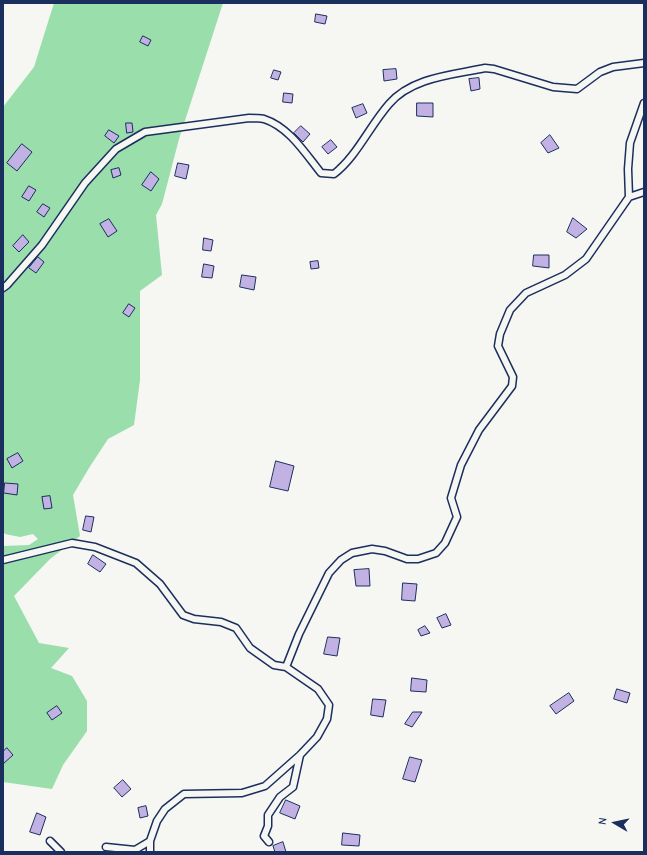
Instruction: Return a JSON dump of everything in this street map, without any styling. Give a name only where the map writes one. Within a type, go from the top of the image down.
[{"type":"street","points":[[3,288],[8,285],[42,245],[85,183],[106,158],[116,149],[145,132],[248,118],[263,119],[278,125],[290,135],[321,172],[334,174],[344,166],[389,104],[404,90],[430,79],[485,68],[494,69],[552,87],[577,89],[600,72],[613,66],[644,62]]},
{"type":"street","points":[[286,667],[299,634],[329,573],[341,560],[352,553],[372,549],[385,551],[407,559],[418,559],[436,552],[445,543],[457,517],[451,498],[461,465],[480,430],[512,386],[513,377],[498,346],[500,334],[510,310],[526,293],[566,275],[586,259],[629,197],[628,169],[630,143],[644,103]]},
{"type":"street","points":[[629,197],[644,192]]},
{"type":"street","points":[[3,560],[72,543],[95,547],[136,563],[160,584],[183,615],[194,619],[221,622],[236,628],[250,648],[274,665],[286,667],[318,689],[329,704],[327,719],[317,737],[300,755],[265,786],[242,793],[184,794],[165,809],[156,822],[150,841],[150,852]]},
{"type":"street","points":[[269,842],[264,836],[268,826],[268,816],[280,798],[292,786],[300,755]]},
{"type":"street","points":[[50,841],[61,852]]},
{"type":"street","points":[[106,847],[135,850],[150,841]]},
{"type":"green space","points":[[54,3],[223,3],[179,139],[162,204],[156,215],[162,275],[140,291],[140,380],[134,425],[108,439],[73,495],[80,536],[50,559],[14,596],[39,643],[69,648],[51,668],[72,676],[87,701],[87,731],[63,765],[52,789],[3,782],[3,546],[29,545],[38,539],[33,534],[20,537],[5,534],[3,531],[3,107],[34,67]]},
{"type":"building","points":[[316,14],[327,16],[325,24],[315,22]]},
{"type":"building","points":[[143,36],[151,40],[148,46],[140,42]]},
{"type":"building","points":[[396,69],[397,79],[384,81],[383,70]]},
{"type":"building","points":[[274,70],[281,72],[278,80],[271,78]]},
{"type":"building","points":[[479,78],[480,89],[471,91],[469,79]]},
{"type":"building","points":[[284,93],[293,94],[292,103],[283,102]]},
{"type":"building","points":[[417,103],[433,103],[433,117],[417,116]]},
{"type":"building","points":[[363,104],[367,113],[356,118],[352,108]]},
{"type":"building","points":[[126,123],[132,123],[133,132],[127,133]]},
{"type":"building","points":[[301,126],[310,134],[303,142],[294,133]]},
{"type":"building","points":[[109,130],[119,136],[114,143],[105,136]]},
{"type":"building","points":[[550,135],[559,148],[548,153],[541,143]]},
{"type":"building","points":[[331,140],[337,147],[328,154],[322,147]]},
{"type":"building","points":[[22,144],[32,152],[17,171],[7,163]]},
{"type":"building","points":[[178,163],[189,165],[186,179],[175,176]]},
{"type":"building","points":[[119,168],[121,175],[113,178],[111,170]]},
{"type":"building","points":[[151,172],[159,179],[151,191],[142,185]]},
{"type":"building","points":[[29,186],[36,190],[29,201],[22,197]]},
{"type":"building","points":[[43,204],[50,208],[44,217],[37,212]]},
{"type":"building","points":[[573,218],[587,229],[576,238],[567,232]]},
{"type":"building","points":[[109,219],[117,231],[108,237],[100,224]]},
{"type":"building","points":[[23,235],[29,242],[19,252],[13,246]]},
{"type":"building","points":[[204,238],[213,240],[211,251],[203,250]]},
{"type":"building","points":[[534,255],[549,255],[549,268],[533,266]]},
{"type":"building","points":[[38,257],[44,262],[36,273],[29,268]]},
{"type":"building","points":[[318,261],[319,268],[311,269],[310,262]]},
{"type":"building","points":[[204,264],[214,266],[212,278],[202,277]]},
{"type":"building","points":[[242,275],[256,277],[254,290],[240,287]]},
{"type":"building","points":[[129,304],[135,308],[129,317],[123,313]]},
{"type":"building","points":[[18,453],[23,461],[12,468],[7,459]]},
{"type":"building","points":[[276,461],[294,466],[288,491],[270,487]]},
{"type":"building","points":[[5,483],[18,484],[17,495],[4,493]]},
{"type":"building","points":[[50,496],[52,508],[44,509],[42,497]]},
{"type":"building","points":[[86,516],[94,517],[91,532],[83,530]]},
{"type":"building","points":[[93,555],[106,564],[100,572],[88,564]]},
{"type":"building","points":[[369,569],[370,586],[356,586],[354,570]]},
{"type":"building","points":[[403,583],[417,584],[415,601],[402,600]]},
{"type":"building","points":[[446,614],[451,625],[442,628],[437,618]]},
{"type":"building","points":[[425,626],[430,633],[421,636],[418,630]]},
{"type":"building","points":[[328,637],[340,638],[337,656],[324,654]]},
{"type":"building","points":[[412,678],[427,680],[426,692],[411,691]]},
{"type":"building","points":[[617,689],[630,693],[627,703],[614,699]]},
{"type":"building","points":[[569,693],[574,701],[556,714],[550,706]]},
{"type":"building","points":[[373,699],[386,700],[383,717],[371,715]]},
{"type":"building","points":[[57,706],[62,713],[52,720],[47,713]]},
{"type":"building","points":[[413,712],[422,712],[412,727],[405,724]]},
{"type":"building","points":[[7,748],[13,755],[3,764],[3,752]]},
{"type":"building","points":[[410,757],[422,760],[415,782],[403,779]]},
{"type":"building","points":[[123,780],[131,789],[122,797],[114,788]]},
{"type":"building","points":[[286,800],[300,806],[295,819],[280,813]]},
{"type":"building","points":[[146,806],[148,816],[140,818],[138,808]]},
{"type":"building","points":[[37,813],[46,817],[40,835],[30,832]]},
{"type":"building","points":[[343,833],[360,835],[359,846],[342,845]]},
{"type":"building","points":[[283,842],[286,852],[275,852],[273,846]]}]
